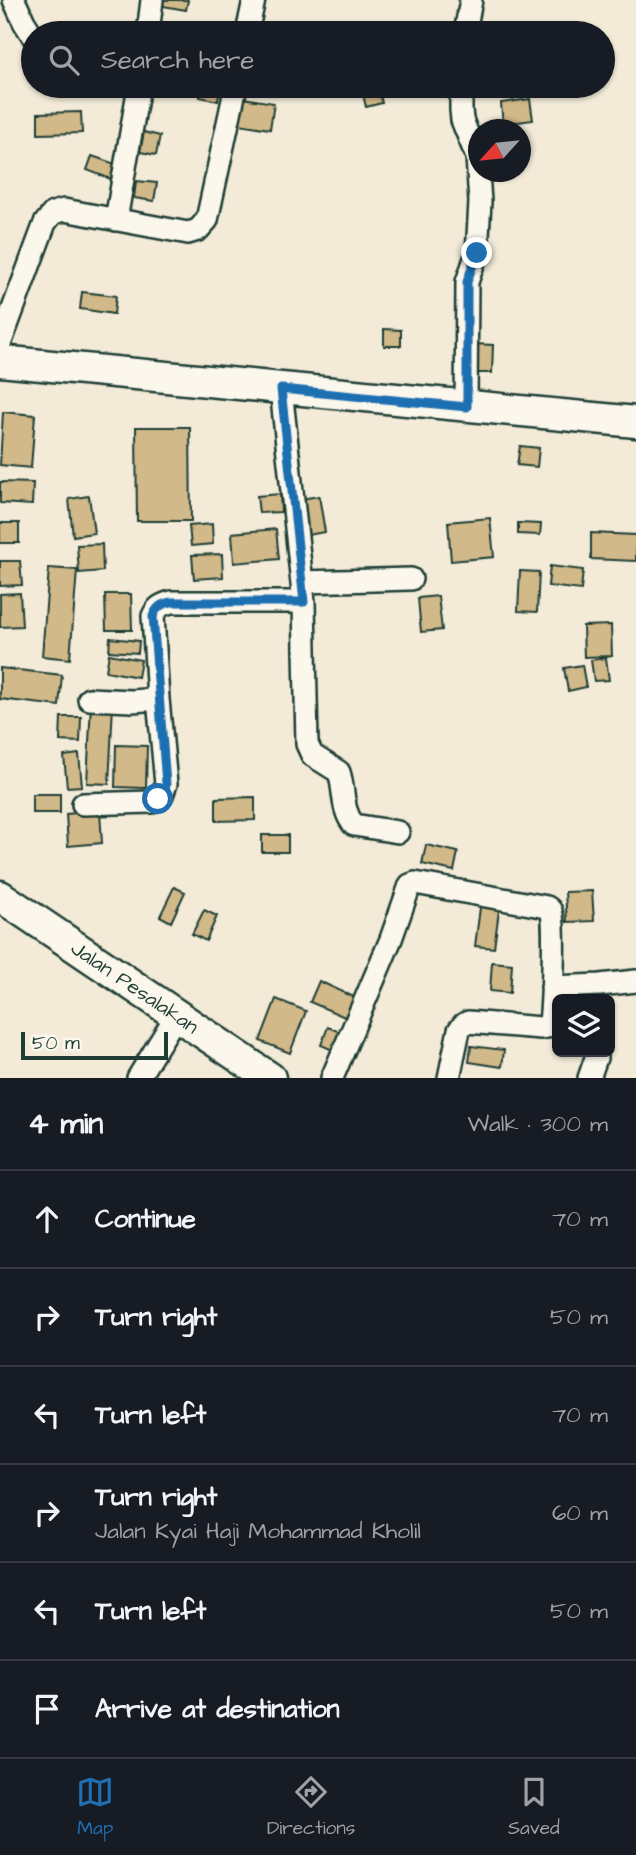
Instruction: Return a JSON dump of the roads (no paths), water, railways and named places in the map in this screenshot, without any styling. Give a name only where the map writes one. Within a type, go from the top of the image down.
[{"type":"main road","points":[[0,361],[636,422]]},
{"type":"main road","name":"Jalan Pesalakan","points":[[0,896],[270,1078]]},
{"type":"street","points":[[0,2],[9,0]]},
{"type":"street","points":[[15,0],[24,21]]},
{"type":"street","points":[[149,21],[152,0]]},
{"type":"street","points":[[250,21],[254,0]]},
{"type":"street","points":[[467,21],[471,0]]},
{"type":"street","points":[[116,220],[137,98]]},
{"type":"street","points":[[0,344],[45,223],[53,213],[64,210],[188,233],[198,230],[207,220],[233,98]]},
{"type":"street","points":[[461,98],[462,120],[477,157],[480,202],[477,253],[467,282],[467,407]]},
{"type":"street","points":[[281,389],[303,592],[307,744],[312,755],[339,772],[346,810],[354,825],[398,832]]},
{"type":"street","points":[[83,804],[152,802],[162,795],[166,784],[153,616],[162,604],[303,592],[411,579]]},
{"type":"street","points":[[89,699],[158,699]]},
{"type":"street","points":[[332,1078],[391,939],[410,885],[547,907],[552,916],[550,1022],[547,1027],[541,1028],[468,1022],[459,1030],[449,1078]]},
{"type":"street","points":[[552,986],[636,981]]},
{"type":"street","points":[[138,1078],[176,1016]]}]
